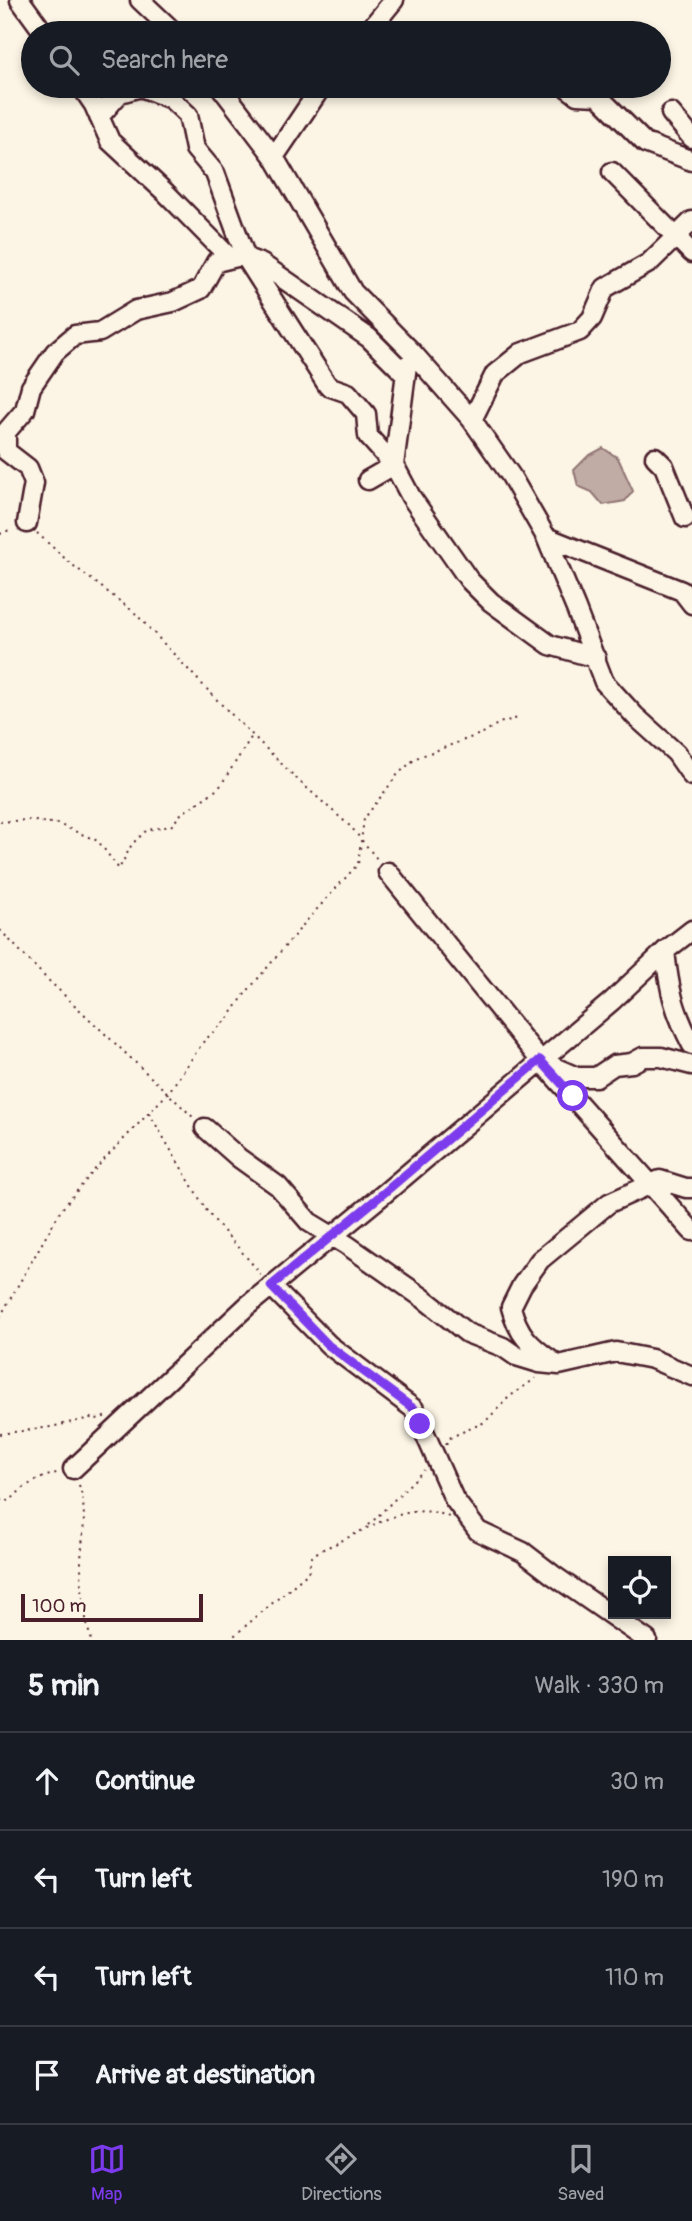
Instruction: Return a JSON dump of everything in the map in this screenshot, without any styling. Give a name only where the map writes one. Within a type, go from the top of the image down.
[{"type":"street","points":[[20,0],[35,21]]},
{"type":"street","points":[[140,0],[162,21]]},
{"type":"street","points":[[377,21],[394,0]]},
{"type":"street","points":[[88,98],[110,141],[238,258],[328,386],[348,393],[366,414],[368,436],[394,465],[411,497],[469,580],[491,602],[550,645],[596,658]]},
{"type":"street","points":[[99,117],[116,98]]},
{"type":"street","points":[[168,98],[188,115],[195,149],[215,173],[238,258]]},
{"type":"street","points":[[229,98],[274,157],[353,292],[411,351],[471,420],[511,476],[546,537],[604,682],[635,716],[676,753],[692,776]]},
{"type":"street","points":[[274,157],[313,98]]},
{"type":"street","points":[[600,98],[645,143],[692,161]]},
{"type":"street","points":[[671,113],[692,138]]},
{"type":"street","points":[[612,172],[692,253]]},
{"type":"street","points":[[471,420],[495,374],[521,353],[580,331],[592,318],[605,288],[649,262],[692,221]]},
{"type":"street","points":[[27,523],[34,483],[29,468],[6,451],[6,432],[26,410],[31,387],[55,352],[75,335],[100,332],[136,310],[173,302],[201,289],[216,262],[238,258],[262,264],[369,338],[405,374]]},
{"type":"street","points":[[394,465],[405,374],[411,351]]},
{"type":"street","points":[[655,457],[685,498],[685,518]]},
{"type":"street","points":[[368,480],[394,465]]},
{"type":"street","points":[[546,537],[689,593]]},
{"type":"street","points":[[388,872],[540,1060],[692,1231]]},
{"type":"street","points":[[73,1469],[271,1286],[692,930]]},
{"type":"street","points":[[665,951],[669,989],[679,1020],[692,1045]]},
{"type":"street","points":[[540,1060],[577,1077],[596,1077],[614,1065],[632,1063],[643,1057],[661,1057],[692,1065]]},
{"type":"street","points":[[205,1128],[239,1158],[278,1186],[309,1222],[423,1298],[467,1333],[551,1369],[616,1352],[652,1359],[692,1376]]},
{"type":"street","points":[[551,1369],[516,1326],[512,1307],[540,1260],[609,1203],[650,1183],[660,1180],[692,1188]]},
{"type":"street","points":[[271,1286],[328,1345],[414,1409],[454,1499],[478,1531],[523,1552],[647,1640]]},
{"type":"path","points":[[0,534],[27,523],[70,563],[134,612],[253,736],[351,827],[388,872]]},
{"type":"path","points":[[0,1317],[61,1210],[148,1111],[168,1093],[204,1041],[229,1017],[245,994],[358,863],[364,819],[398,774],[416,758],[483,733],[499,723],[518,718]]},
{"type":"path","points":[[0,822],[27,820],[58,824],[98,841],[119,869],[132,844],[147,830],[171,827],[181,814],[219,788],[253,736]]},
{"type":"path","points":[[0,930],[45,977],[205,1128]]},
{"type":"path","points":[[0,941],[5,935]]},
{"type":"path","points":[[148,1111],[208,1213],[271,1286]]},
{"type":"path","points":[[367,1528],[435,1458],[451,1437],[485,1422],[509,1397],[551,1369]]},
{"type":"path","points":[[0,1434],[90,1418],[100,1419],[113,1413]]},
{"type":"path","points":[[0,1500],[10,1501],[22,1487],[45,1476],[73,1469],[80,1488],[85,1524],[81,1563],[84,1613],[91,1640]]},
{"type":"path","points":[[229,1640],[308,1573],[312,1558],[326,1547],[404,1513],[438,1512],[448,1517]]},
{"type":"shaded area","points":[[603,448],[618,458],[633,491],[625,501],[603,505],[592,492],[578,486],[574,470],[588,456]]},
{"type":"route","points":[[420,1424],[414,1409],[328,1345],[271,1286],[540,1060],[573,1096]]}]
